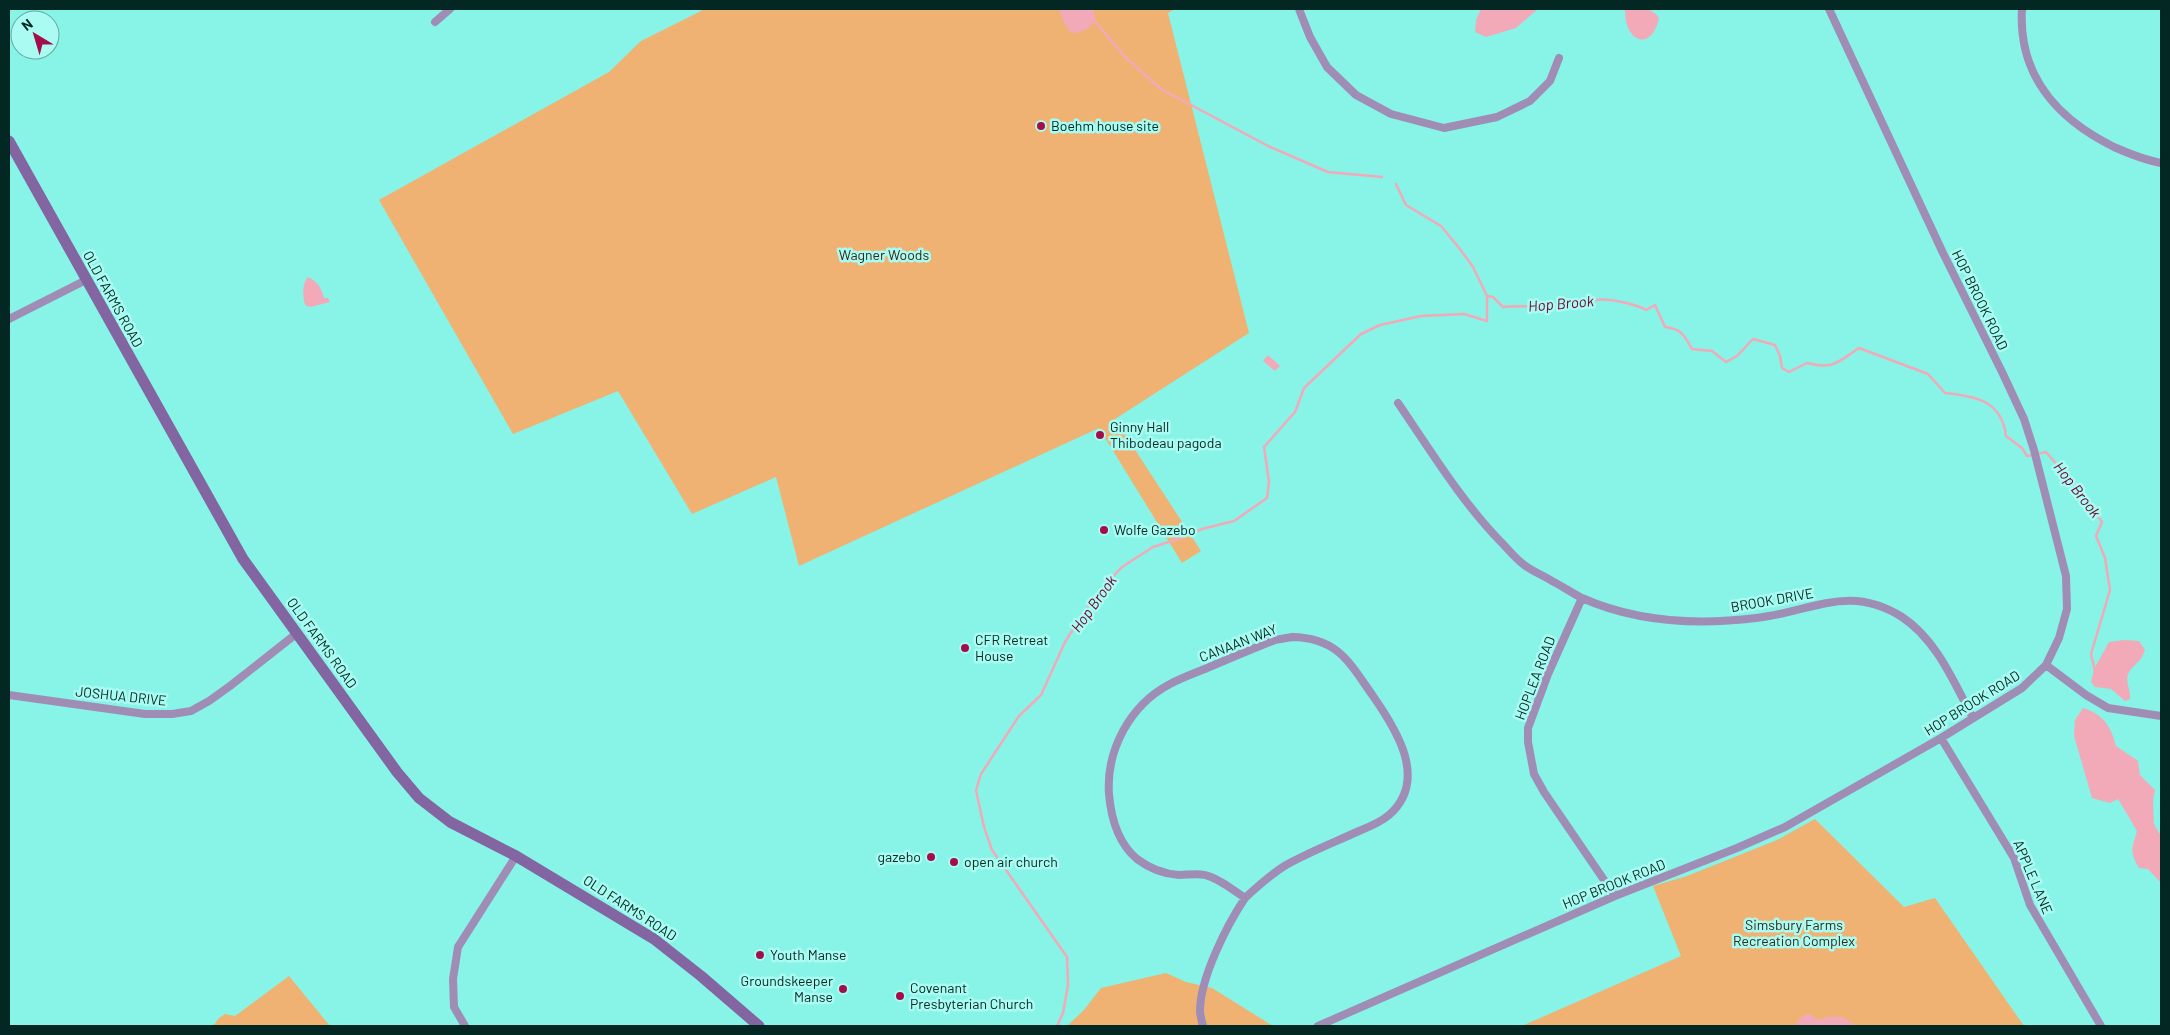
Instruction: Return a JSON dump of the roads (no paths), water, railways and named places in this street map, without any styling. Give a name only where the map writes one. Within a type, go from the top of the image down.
[{"type":"street","points":[[435,22],[450,9]]},
{"type":"street","points":[[1300,9],[1310,37],[1327,67],[1356,95],[1391,114],[1444,128],[1497,117],[1530,101],[1550,81],[1559,58]]},
{"type":"street","name":"HOP BROOK ROAD","points":[[1318,1026],[1615,896],[1785,827],[1941,738],[2022,688],[2046,665],[2059,638],[2067,609],[2066,576],[2035,453],[2015,401],[1943,253],[1829,9]]},
{"type":"street","points":[[2022,9],[2026,53],[2036,80],[2050,100],[2080,128],[2095,137],[2134,156],[2161,163]]},
{"type":"street","name":"OLD FARMS ROAD","points":[[9,141],[242,559],[397,772],[419,798],[450,822],[516,856],[654,939],[759,1026]]},
{"type":"street","points":[[9,319],[86,280]]},
{"type":"street","name":"BROOK DRIVE","points":[[1398,403],[1464,500],[1484,524],[1523,564],[1582,598],[1622,611],[1653,617],[1708,622],[1758,618],[1836,601],[1867,601],[1884,607],[1903,618],[1932,645],[1973,718]]},
{"type":"street","name":"HOPLEA ROAD","points":[[1582,598],[1548,674],[1528,728],[1528,742],[1534,774],[1544,792],[1564,824],[1615,896]]},
{"type":"street","name":"JOSHUA DRIVE","points":[[9,695],[145,714],[172,714],[190,711],[209,702],[296,634]]},
{"type":"street","name":"CANAAN WAY","points":[[1203,1026],[1200,1011],[1207,976],[1235,913],[1245,898],[1287,864],[1388,816],[1400,803],[1406,791],[1408,766],[1404,749],[1386,716],[1344,655],[1321,641],[1308,637],[1275,640],[1158,691],[1140,708],[1124,729],[1118,740],[1110,768],[1108,784],[1112,816],[1117,831],[1125,845],[1136,857],[1161,872],[1206,876],[1225,884],[1245,898]]},
{"type":"street","points":[[2046,665],[2086,695],[2108,708],[2161,716]]},
{"type":"street","name":"APPLE LANE","points":[[1941,738],[2014,858],[2030,906],[2101,1026]]},
{"type":"street","points":[[465,1026],[454,1007],[453,979],[458,947],[516,856]]},
{"type":"waterway","points":[[1093,19],[1125,57],[1161,89],[1270,147],[1328,172],[1382,177]]},
{"type":"waterway","points":[[1396,184],[1406,205],[1441,226],[1460,249],[1473,267],[1487,296]]},
{"type":"waterway","name":"Hop Brook","points":[[1057,1026],[1063,1013],[1068,985],[1067,957],[992,850],[984,827],[976,790],[981,774],[1019,716],[1041,695],[1065,642],[1102,588],[1122,567],[1153,547],[1202,529],[1234,521],[1267,498],[1269,482],[1264,447],[1295,412],[1304,388],[1361,334],[1380,325],[1421,316],[1464,314],[1487,321],[1487,296],[1493,297],[1503,307],[1560,307],[1596,300],[1607,300],[1629,304],[1646,310],[1655,305],[1665,327],[1682,333],[1692,349],[1712,351],[1726,362],[1737,356],[1753,339],[1775,345],[1780,356],[1782,368],[1789,372],[1807,363],[1823,366],[1835,363],[1859,348],[1928,374],[1945,393],[1977,399],[1993,408],[2004,424],[2006,436],[2022,448],[2027,456],[2046,452],[2081,493],[2102,522],[2096,536],[2105,558],[2110,590],[2091,654],[2095,671]]},
{"type":"place","name":"Boehm house site","points":[[1041,126]]},
{"type":"place","name":"Ginny Hall Thibodeau pagoda","points":[[1100,435]]},
{"type":"place","name":"Wolfe Gazebo","points":[[1104,530]]},
{"type":"place","name":"CFR Retreat House","points":[[965,648]]},
{"type":"place","name":"gazebo","points":[[931,857]]},
{"type":"place","name":"open air church","points":[[954,862]]},
{"type":"place","name":"Youth Manse","points":[[760,955]]},
{"type":"place","name":"Groundskeeper Manse","points":[[843,989]]},
{"type":"place","name":"Covenant Presbyterian Church","points":[[900,996]]},
{"type":"park label","name":"Wagner Woods","points":[[884,255]]},
{"type":"park label","name":"Simsbury Farms Recreation Complex","points":[[1794,934]]}]
